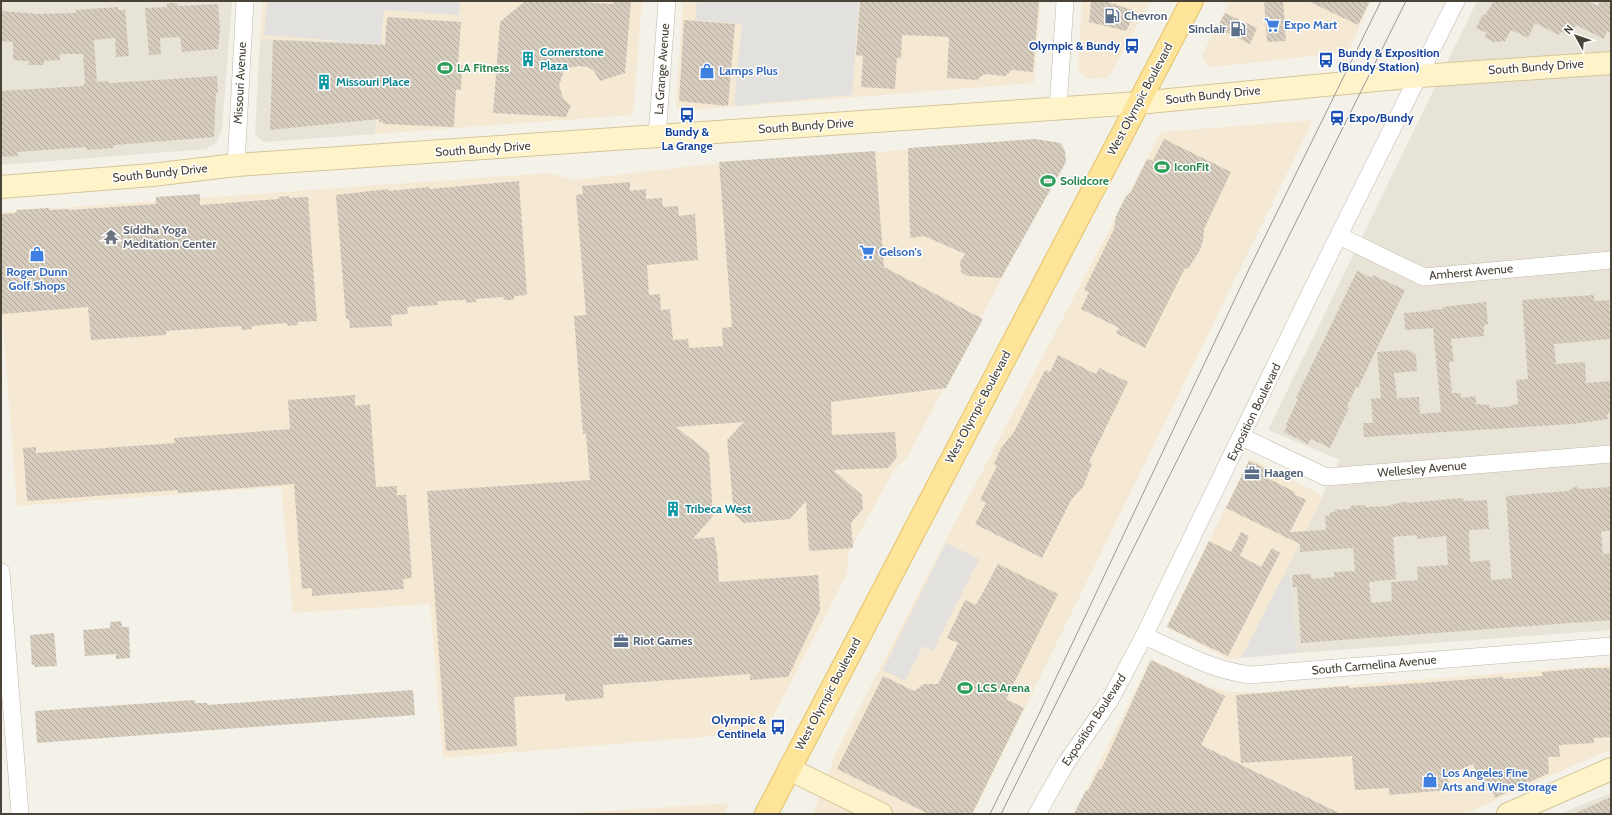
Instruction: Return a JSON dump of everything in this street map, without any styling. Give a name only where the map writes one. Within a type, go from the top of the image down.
[{"type":"main road","name":"West Olympic Boulevard","points":[[766,814],[1192,1]]},
{"type":"main road","name":"South Bundy Drive","points":[[1,187],[152,175],[236,165],[1138,103],[1419,76],[1541,66],[1611,63]]},
{"type":"main road","points":[[789,769],[881,814]]},
{"type":"main road","points":[[1508,814],[1541,806],[1611,770]]},
{"type":"street","name":"Missouri Avenue","points":[[236,165],[245,1]]},
{"type":"street","name":"La Grange Avenue","points":[[657,137],[667,1]]},
{"type":"street","points":[[1058,108],[1065,1]]},
{"type":"street","name":"Exposition Boulevard","points":[[1037,814],[1066,763],[1110,700],[1144,636],[1456,1]]},
{"type":"street","name":"Amherst Avenue","points":[[1340,236],[1424,277],[1611,260]]},
{"type":"street","name":"Wellesley Avenue","points":[[1242,438],[1326,477],[1611,454]]},
{"type":"street","points":[[1,572],[4,636],[20,814]]},
{"type":"street","name":"South Carmelina Avenue","points":[[1144,636],[1208,666],[1230,672],[1250,675],[1611,646]]},
{"type":"shaded area","points":[[1,1],[232,1],[222,129],[217,142],[206,149],[1,165]]},
{"type":"shaded area","points":[[263,1],[642,1],[633,115],[375,134],[383,42],[260,39]]},
{"type":"shaded area","points":[[267,1],[460,1],[459,15],[384,10],[381,44],[264,35]]},
{"type":"shaded area","points":[[683,1],[1041,1],[1034,83],[681,111],[677,108],[676,101]]},
{"type":"shaded area","points":[[697,1],[859,1],[852,95],[734,106],[742,24],[695,20]]},
{"type":"shaded area","points":[[1082,1],[1151,1],[1110,75],[1106,78],[1087,79],[1078,70]]},
{"type":"shaded area","points":[[1230,1],[1371,1],[1348,52],[1213,67],[1208,66],[1202,55]]},
{"type":"shaded area","points":[[1477,1],[1611,1],[1611,630],[1297,653],[1290,576],[1283,576],[1340,460],[1268,430]]},
{"type":"shaded area","name":"Missouri Place","points":[[260,39],[383,42],[375,134],[264,142],[255,135]]},
{"type":"shaded area","points":[[1313,120],[973,814],[813,814],[835,755],[948,536],[1161,132]]},
{"type":"shaded area","points":[[1038,140],[1064,161],[906,459],[895,468],[848,554],[847,574],[765,732],[443,758],[430,604],[293,613],[281,487],[17,506],[1,299],[1,212],[550,173],[573,180],[701,165]]},
{"type":"shaded area","points":[[1250,458],[1323,496],[1283,576],[1290,576],[1297,653],[1228,659],[1166,627]]},
{"type":"shaded area","points":[[946,543],[979,559],[933,651],[923,646],[905,681],[883,670]]},
{"type":"shaded area","points":[[1283,576],[1290,576],[1297,653],[1241,658]]},
{"type":"shaded area","points":[[1151,659],[1208,686],[1229,692],[1258,692],[1611,665],[1611,749],[1465,814],[1074,814]]},
{"type":"shaded area","points":[[1611,793],[1611,814],[1560,814]]},
{"type":"shaded area","points":[[729,803],[724,814],[561,814]]},
{"type":"building","name":"Cornerstone Plaza","points":[[525,1],[569,1],[613,4],[614,1],[631,1],[625,73],[600,81],[594,71],[588,67],[579,66],[565,68],[559,85],[563,98],[571,106],[566,117],[493,113],[500,22]]},
{"type":"building","points":[[860,1],[1039,1],[1033,72],[1012,70],[1005,76],[984,74],[977,80],[947,78],[949,37],[902,35],[901,58],[897,58],[895,89],[861,87],[863,56],[856,55]]},
{"type":"building","name":"Chevron","points":[[1091,1],[1104,1],[1136,11],[1126,31],[1089,22]]},
{"type":"building","points":[[1264,1],[1283,1],[1286,41],[1267,42]]},
{"type":"building","points":[[1308,1],[1370,1],[1358,25]]},
{"type":"building","points":[[1494,1],[1588,1],[1598,6],[1600,1],[1611,1],[1611,33],[1607,31],[1604,39],[1576,25],[1571,34],[1561,32],[1559,35],[1535,23],[1528,38],[1511,30],[1505,41],[1494,42],[1484,37],[1487,33],[1476,28],[1483,14],[1485,15]]},
{"type":"building","points":[[167,3],[177,3],[178,6],[218,4],[220,30],[218,49],[182,52],[180,37],[160,38],[161,54],[149,55],[145,8],[167,7]]},
{"type":"building","points":[[118,7],[118,10],[125,10],[129,56],[116,57],[115,38],[94,40],[97,82],[108,81],[110,83],[217,76],[218,93],[216,93],[214,137],[115,145],[113,148],[87,150],[86,147],[17,152],[18,156],[1,157],[1,91],[82,86],[85,83],[83,54],[60,54],[60,60],[44,61],[44,65],[28,65],[29,61],[13,60],[13,42],[1,41],[1,11],[38,14],[76,13],[76,10]]},
{"type":"building","name":"Sinclair","points":[[1225,13],[1257,28],[1250,44],[1217,28]]},
{"type":"building","points":[[387,17],[461,22],[458,65],[462,65],[461,90],[456,90],[454,127],[383,124],[383,122],[379,122],[379,119],[270,130],[273,40],[385,45]]},
{"type":"building","points":[[684,20],[735,24],[728,106],[679,101]]},
{"type":"building","points":[[1035,139],[1061,143],[1065,151],[1066,162],[1001,278],[967,276],[961,272],[960,262],[965,254],[924,236],[910,238],[908,148]]},
{"type":"building","points":[[1164,139],[1231,172],[1204,229],[1203,241],[1200,250],[1188,269],[1185,268],[1145,348],[1116,333],[1119,328],[1081,309],[1089,292],[1084,290],[1114,229],[1116,216],[1126,196],[1131,192],[1147,159],[1153,161]]},
{"type":"building","points":[[875,151],[884,267],[983,319],[946,388],[831,402],[832,435],[895,432],[897,457],[888,468],[833,470],[862,495],[863,509],[851,523],[853,548],[809,551],[806,501],[790,519],[744,523],[734,514],[727,440],[744,422],[676,427],[709,453],[713,516],[693,539],[714,537],[717,553],[719,582],[818,575],[820,610],[788,677],[750,680],[750,674],[603,685],[604,698],[594,699],[565,701],[565,694],[514,697],[517,746],[446,751],[427,491],[590,480],[586,434],[583,434],[574,316],[586,315],[576,195],[583,194],[582,186],[630,182],[630,191],[646,189],[646,199],[662,198],[663,207],[678,206],[679,216],[695,214],[698,260],[647,265],[649,295],[660,294],[661,310],[670,309],[673,340],[688,339],[689,348],[723,346],[722,328],[732,327],[719,162]]},
{"type":"building","points":[[519,181],[527,295],[514,296],[514,300],[504,300],[503,297],[476,299],[476,302],[466,303],[466,300],[438,301],[438,305],[407,307],[408,314],[391,315],[392,326],[350,328],[349,319],[346,319],[336,195],[388,189],[388,191],[429,187],[429,189]]},
{"type":"building","points":[[200,194],[200,205],[278,199],[278,197],[289,196],[289,198],[308,197],[317,321],[298,322],[298,325],[288,326],[287,323],[252,326],[252,329],[242,330],[241,326],[166,331],[166,335],[91,340],[88,307],[2,314],[1,214],[16,213],[16,210],[49,208],[49,210],[70,210],[156,204],[156,197]]},
{"type":"building","points":[[1357,271],[1372,278],[1373,275],[1405,290],[1358,388],[1356,387],[1347,407],[1349,408],[1330,448],[1311,439],[1308,444],[1284,432],[1298,399],[1296,398]]},
{"type":"building","points":[[1594,295],[1594,300],[1597,301],[1609,300],[1611,339],[1554,344],[1556,364],[1585,362],[1586,383],[1611,381],[1611,413],[1607,414],[1608,419],[1573,424],[1364,437],[1363,423],[1373,423],[1371,399],[1381,398],[1377,352],[1407,350],[1416,354],[1417,371],[1394,373],[1397,398],[1419,397],[1420,414],[1441,412],[1433,328],[1405,330],[1404,313],[1430,311],[1443,309],[1443,307],[1486,302],[1488,324],[1484,326],[1484,336],[1451,339],[1454,361],[1449,362],[1452,393],[1461,393],[1461,398],[1476,396],[1476,404],[1490,405],[1490,408],[1512,406],[1511,405],[1518,404],[1516,380],[1528,379],[1522,300]]},
{"type":"building","points":[[1058,355],[1096,374],[1099,368],[1128,382],[1089,462],[1092,464],[1083,487],[1071,500],[1042,558],[975,524],[986,503],[980,500],[997,466],[994,464],[1001,448],[1014,432],[1045,370],[1050,372]]},
{"type":"building","points":[[355,395],[355,406],[370,404],[376,487],[397,486],[397,495],[406,495],[412,578],[403,579],[404,589],[312,596],[312,588],[302,589],[294,484],[178,493],[178,490],[27,501],[23,448],[36,447],[36,453],[175,443],[174,438],[290,429],[288,400]]},
{"type":"building","points":[[1249,461],[1269,470],[1265,477],[1295,492],[1294,494],[1306,500],[1290,532],[1326,530],[1325,516],[1330,515],[1330,512],[1335,512],[1334,510],[1350,509],[1350,506],[1387,506],[1407,501],[1407,503],[1463,498],[1464,501],[1487,500],[1489,529],[1469,530],[1470,562],[1490,560],[1491,580],[1512,578],[1506,496],[1568,491],[1576,486],[1579,489],[1610,487],[1611,530],[1601,532],[1603,554],[1611,553],[1611,620],[1301,643],[1297,587],[1293,587],[1292,575],[1311,574],[1311,579],[1334,577],[1334,572],[1355,571],[1353,548],[1300,552],[1300,544],[1226,508]],"holes":[[[1417,535],[1417,539],[1446,536],[1448,565],[1417,567],[1418,580],[1391,582],[1392,601],[1371,603],[1369,582],[1396,579],[1393,537]]]},
{"type":"building","points":[[1241,532],[1249,536],[1240,556],[1261,567],[1272,548],[1280,553],[1228,656],[1167,627],[1209,541],[1231,552]]},
{"type":"building","name":"LCS Arena","points":[[998,564],[1058,594],[1006,699],[1024,708],[972,814],[929,814],[837,769],[883,676],[914,691],[924,684],[938,684],[958,643],[947,638],[965,600],[976,605]]},
{"type":"building","points":[[121,621],[122,627],[129,627],[130,658],[116,659],[116,654],[85,656],[83,630],[110,628],[110,622]]},
{"type":"building","points":[[54,633],[57,666],[35,667],[34,664],[32,665],[30,635]]},
{"type":"building","points":[[1151,660],[1225,696],[1201,745],[1341,814],[1074,814],[1086,790],[1088,791],[1099,769],[1101,770]]},
{"type":"building","points":[[1589,668],[1611,668],[1611,737],[1594,738],[1594,743],[1559,745],[1560,757],[1548,757],[1549,773],[1495,798],[1491,788],[1484,791],[1473,764],[1448,775],[1449,790],[1389,795],[1389,788],[1355,790],[1352,756],[1241,763],[1236,695],[1349,686],[1349,688],[1503,677],[1504,679],[1543,676],[1542,672]]},
{"type":"building","points":[[413,690],[415,715],[37,743],[35,711],[195,700],[195,703],[207,703],[207,705]]},
{"type":"building","points":[[1611,797],[1611,814],[1573,814]]},
{"type":"tram line","points":[[990,814],[1038,716],[1250,267],[1381,1]]},
{"type":"tram line","points":[[1001,814],[1406,1]]},
{"type":"place","name":"Chevron","points":[[1112,16]]},
{"type":"place","name":"Expo Mart","points":[[1272,25]]},
{"type":"place","name":"Sinclair","points":[[1238,29]]},
{"type":"place","name":"Olympic & Bundy","points":[[1132,46]]},
{"type":"place","name":"Cornerstone Plaza","points":[[528,59]]},
{"type":"place","name":"Bundy & Exposition (Bundy Station)","points":[[1326,60]]},
{"type":"place","name":"LA Fitness","points":[[445,68]]},
{"type":"place","name":"Lamps Plus","points":[[707,71]]},
{"type":"place","name":"Missouri Place","points":[[324,82]]},
{"type":"place","name":"Bundy & La Grange","points":[[687,115]]},
{"type":"place","name":"Expo/Bundy","points":[[1337,118]]},
{"type":"place","name":"IconFit","points":[[1162,167]]},
{"type":"place","name":"Solidcore","points":[[1048,181]]},
{"type":"place","name":"Siddha Yoga Meditation Center","points":[[111,237]]},
{"type":"place","name":"Gelson's","points":[[867,252]]},
{"type":"place","name":"Roger Dunn Golf Shops","points":[[37,254]]},
{"type":"place","name":"Haagen","points":[[1252,473]]},
{"type":"place","name":"Tribeca West","points":[[673,509]]},
{"type":"place","name":"Riot Games","points":[[621,641]]},
{"type":"place","name":"LCS Arena","points":[[965,688]]},
{"type":"place","name":"Olympic & Centinela","points":[[778,727]]},
{"type":"place","name":"Los Angeles Fine Arts and Wine Storage","points":[[1430,780]]}]
